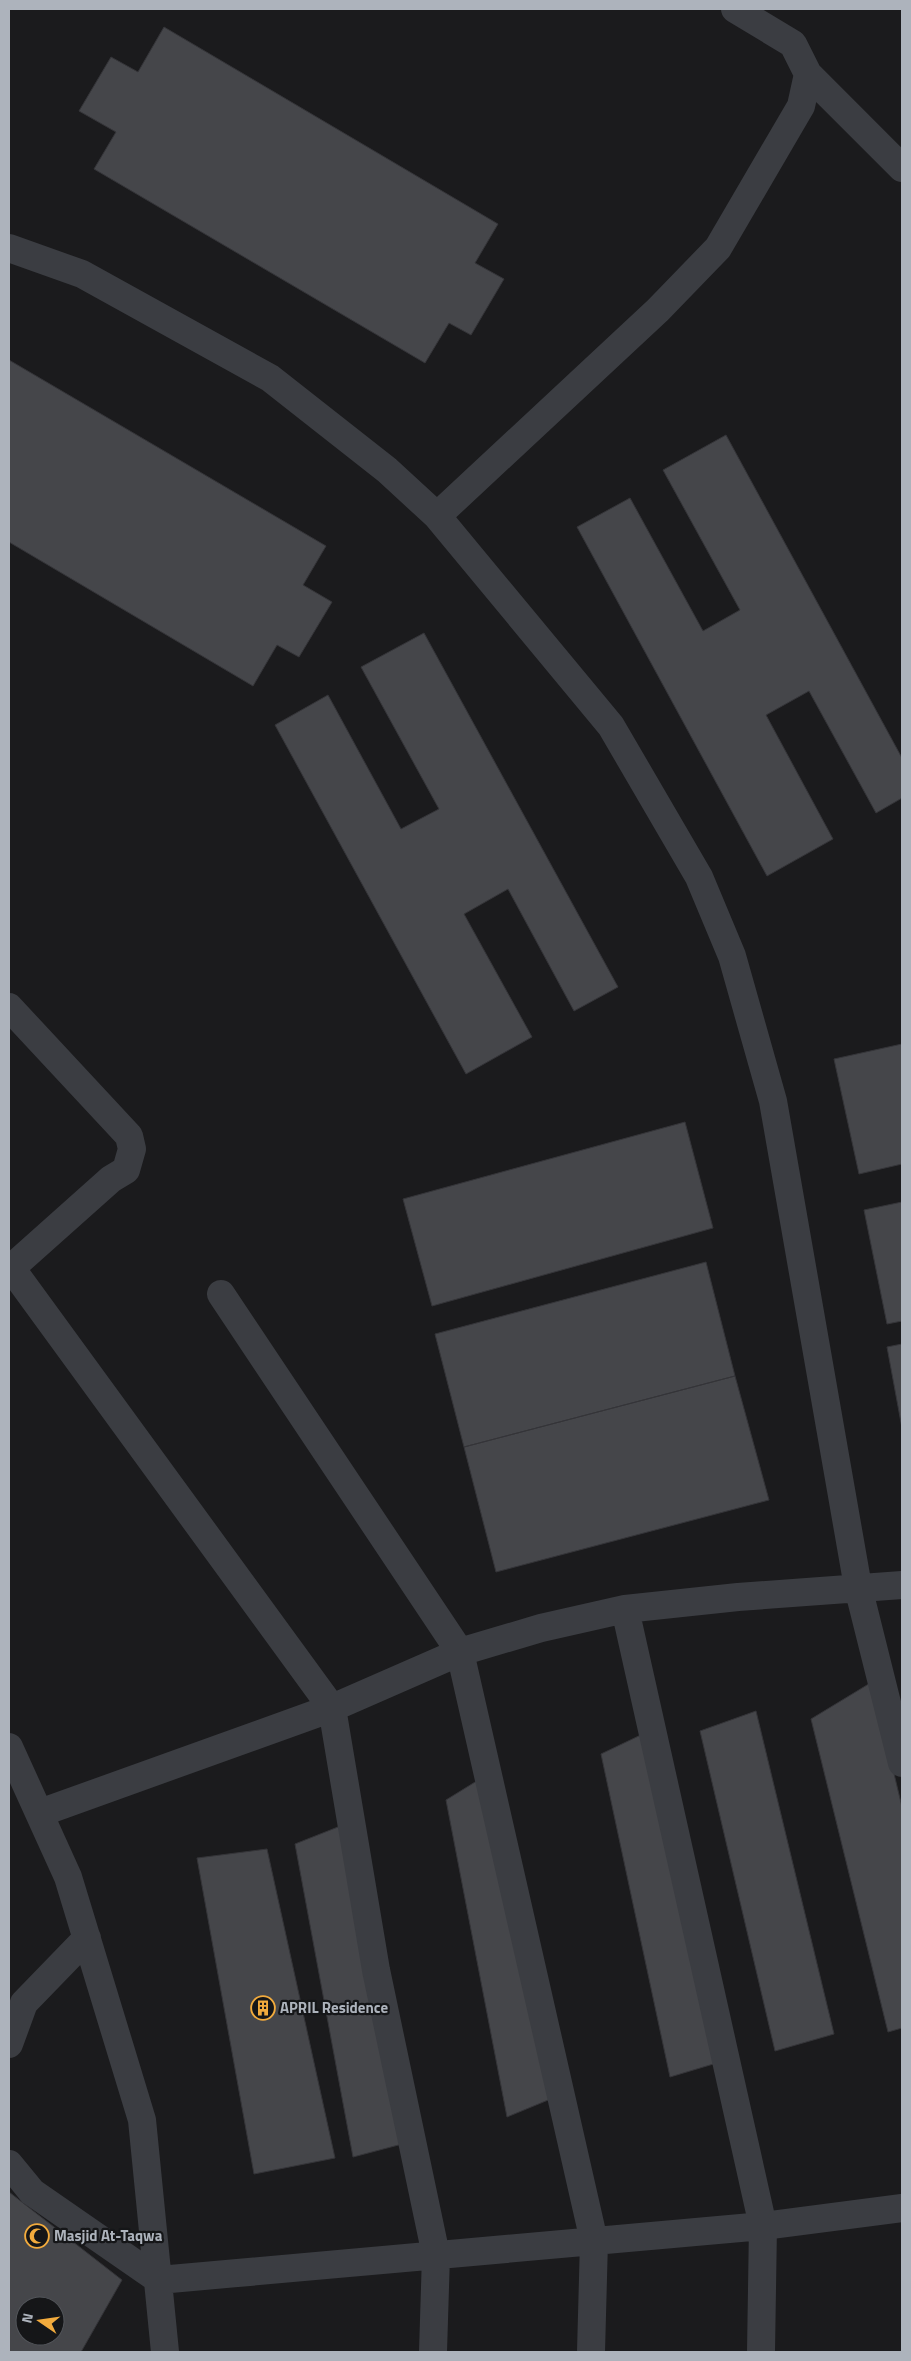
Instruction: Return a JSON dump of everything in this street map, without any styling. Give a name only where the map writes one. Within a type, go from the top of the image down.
[{"type":"street","points":[[735,9],[793,44],[808,74],[902,168]]},
{"type":"street","points":[[437,516],[658,310],[718,248],[801,106],[808,74]]},
{"type":"street","points":[[9,248],[82,274],[270,378],[387,470],[437,516],[611,726],[699,877],[732,956],[773,1101],[858,1587],[902,1763]]},
{"type":"street","points":[[9,1006],[129,1136],[132,1149],[126,1170],[111,1179],[10,1268],[332,1708],[376,1970],[436,2255],[433,2352]]},
{"type":"street","points":[[221,1294],[460,1652],[594,2241],[591,2352]]},
{"type":"street","points":[[40,1813],[332,1708],[460,1652],[541,1628],[625,1609],[858,1587],[902,1586]]},
{"type":"street","points":[[625,1609],[763,2226],[761,2352]]},
{"type":"street","points":[[9,1747],[68,1877],[142,2120],[165,2352]]},
{"type":"street","points":[[9,2044],[24,2003],[87,1938]]},
{"type":"street","points":[[9,2164],[32,2192],[159,2280],[763,2226],[902,2208]]},
{"type":"building","points":[[164,27],[498,224],[475,263],[504,279],[471,335],[449,323],[425,363],[94,169],[116,132],[79,111],[111,57],[138,72]]},
{"type":"building","points":[[9,360],[326,546],[303,585],[332,602],[299,657],[277,645],[253,686],[9,542]]},
{"type":"building","points":[[726,435],[902,758],[902,798],[876,813],[809,691],[766,715],[833,839],[767,876],[577,527],[630,498],[703,631],[740,610],[663,470]]},
{"type":"building","points":[[424,633],[618,987],[574,1011],[508,889],[464,914],[532,1037],[466,1074],[275,725],[328,695],[401,829],[439,809],[361,667]]},
{"type":"building","points":[[902,1044],[902,1164],[859,1174],[834,1059]]},
{"type":"building","points":[[685,1122],[713,1228],[432,1306],[403,1199]]},
{"type":"building","points":[[902,1202],[902,1321],[887,1324],[864,1210]]},
{"type":"building","points":[[706,1262],[735,1376],[464,1447],[435,1334]]},
{"type":"building","points":[[902,1344],[902,1428],[887,1347]]},
{"type":"building","points":[[735,1376],[769,1500],[496,1572],[464,1447]]},
{"type":"building","points":[[872,1682],[902,1807],[902,2028],[888,2032],[811,1719]]},
{"type":"building","points":[[756,1711],[834,2034],[775,2051],[700,1731]]},
{"type":"building","points":[[645,1733],[720,2062],[670,2077],[601,1754]]},
{"type":"building","points":[[480,1779],[553,2098],[507,2117],[446,1800]]},
{"type":"building","name":"APRIL Residence","points":[[343,1825],[406,2143],[353,2157],[295,1844]]},
{"type":"building","name":"APRIL Residence","points":[[267,1849],[335,2158],[254,2174],[197,1858]]},
{"type":"building","name":"Masjid At-Taqwa","points":[[9,2192],[122,2280],[81,2352],[9,2352]]},
{"type":"place","name":"APRIL Residence","points":[[263,2008]]},
{"type":"place","name":"Masjid At-Taqwa","points":[[37,2236]]}]
